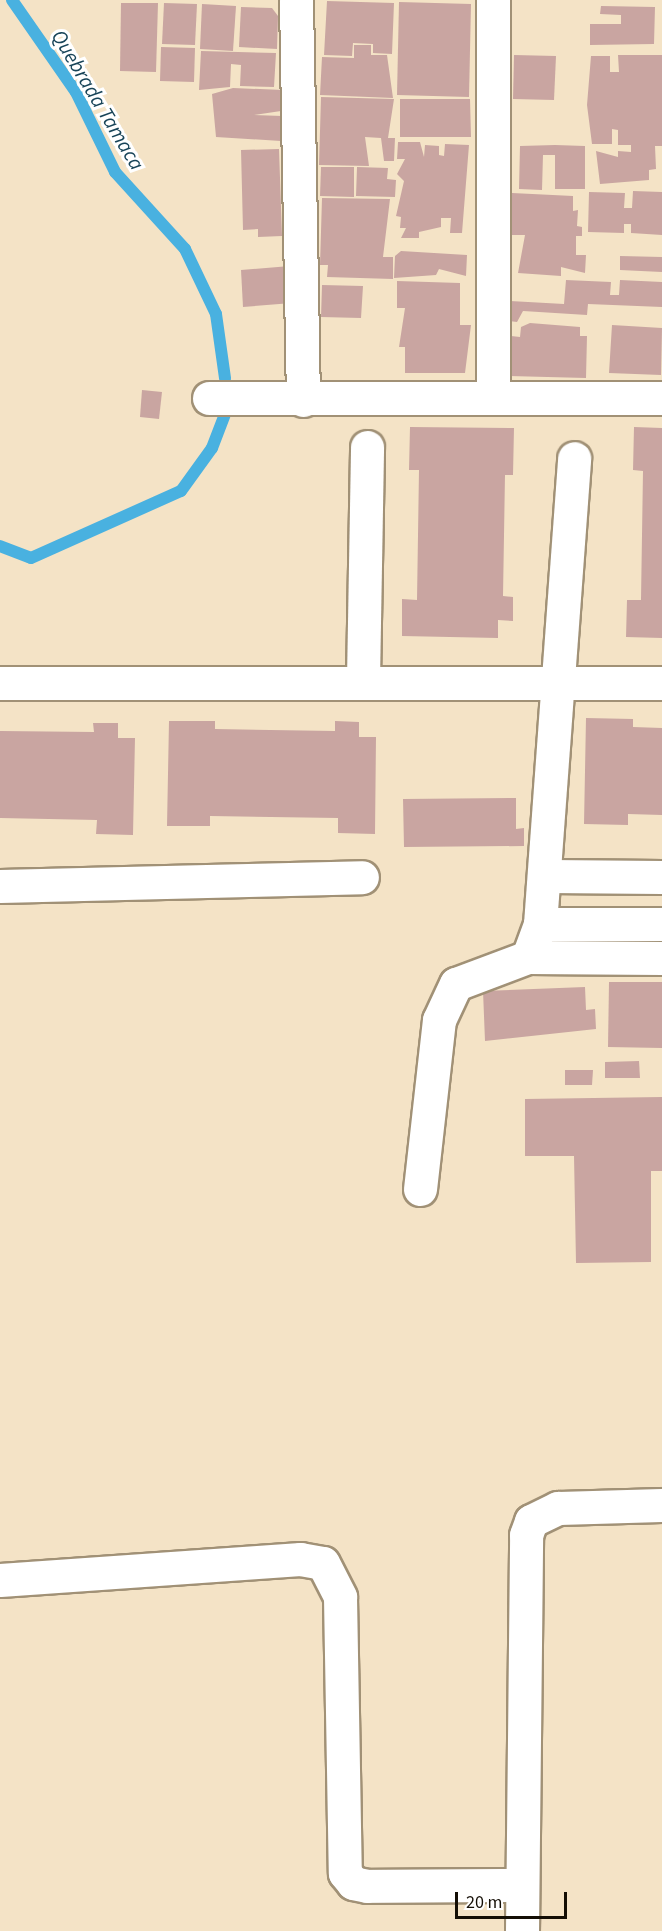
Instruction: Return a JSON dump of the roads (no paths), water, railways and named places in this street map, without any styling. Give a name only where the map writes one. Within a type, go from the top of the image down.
[{"type":"street","points":[[296,0],[303,400]]},
{"type":"street","points":[[493,0],[493,396]]},
{"type":"street","points":[[209,398],[303,400],[493,396],[662,399]]},
{"type":"street","points":[[363,680],[367,447]]},
{"type":"street","points":[[528,957],[540,924],[548,876],[557,681],[574,458]]},
{"type":"street","points":[[0,683],[363,680],[662,683]]},
{"type":"street","points":[[548,876],[662,877]]},
{"type":"street","points":[[0,886],[362,877]]},
{"type":"street","points":[[540,924],[662,924]]},
{"type":"street","points":[[420,1189],[439,1020],[456,984],[528,957],[662,958]]},
{"type":"street","points":[[522,1931],[526,1535],[531,1521],[558,1508],[662,1505]]},
{"type":"street","points":[[0,1580],[300,1559],[322,1563],[340,1597],[345,1873],[353,1883],[367,1886],[522,1884]]},
{"type":"waterway","name":"Quebrada Tamaca","points":[[12,0],[76,92],[115,172],[185,249],[216,314],[225,378]]},
{"type":"waterway","name":"Quebrada Tamaca","points":[[0,546],[31,558],[181,491],[212,448],[225,414]]}]
